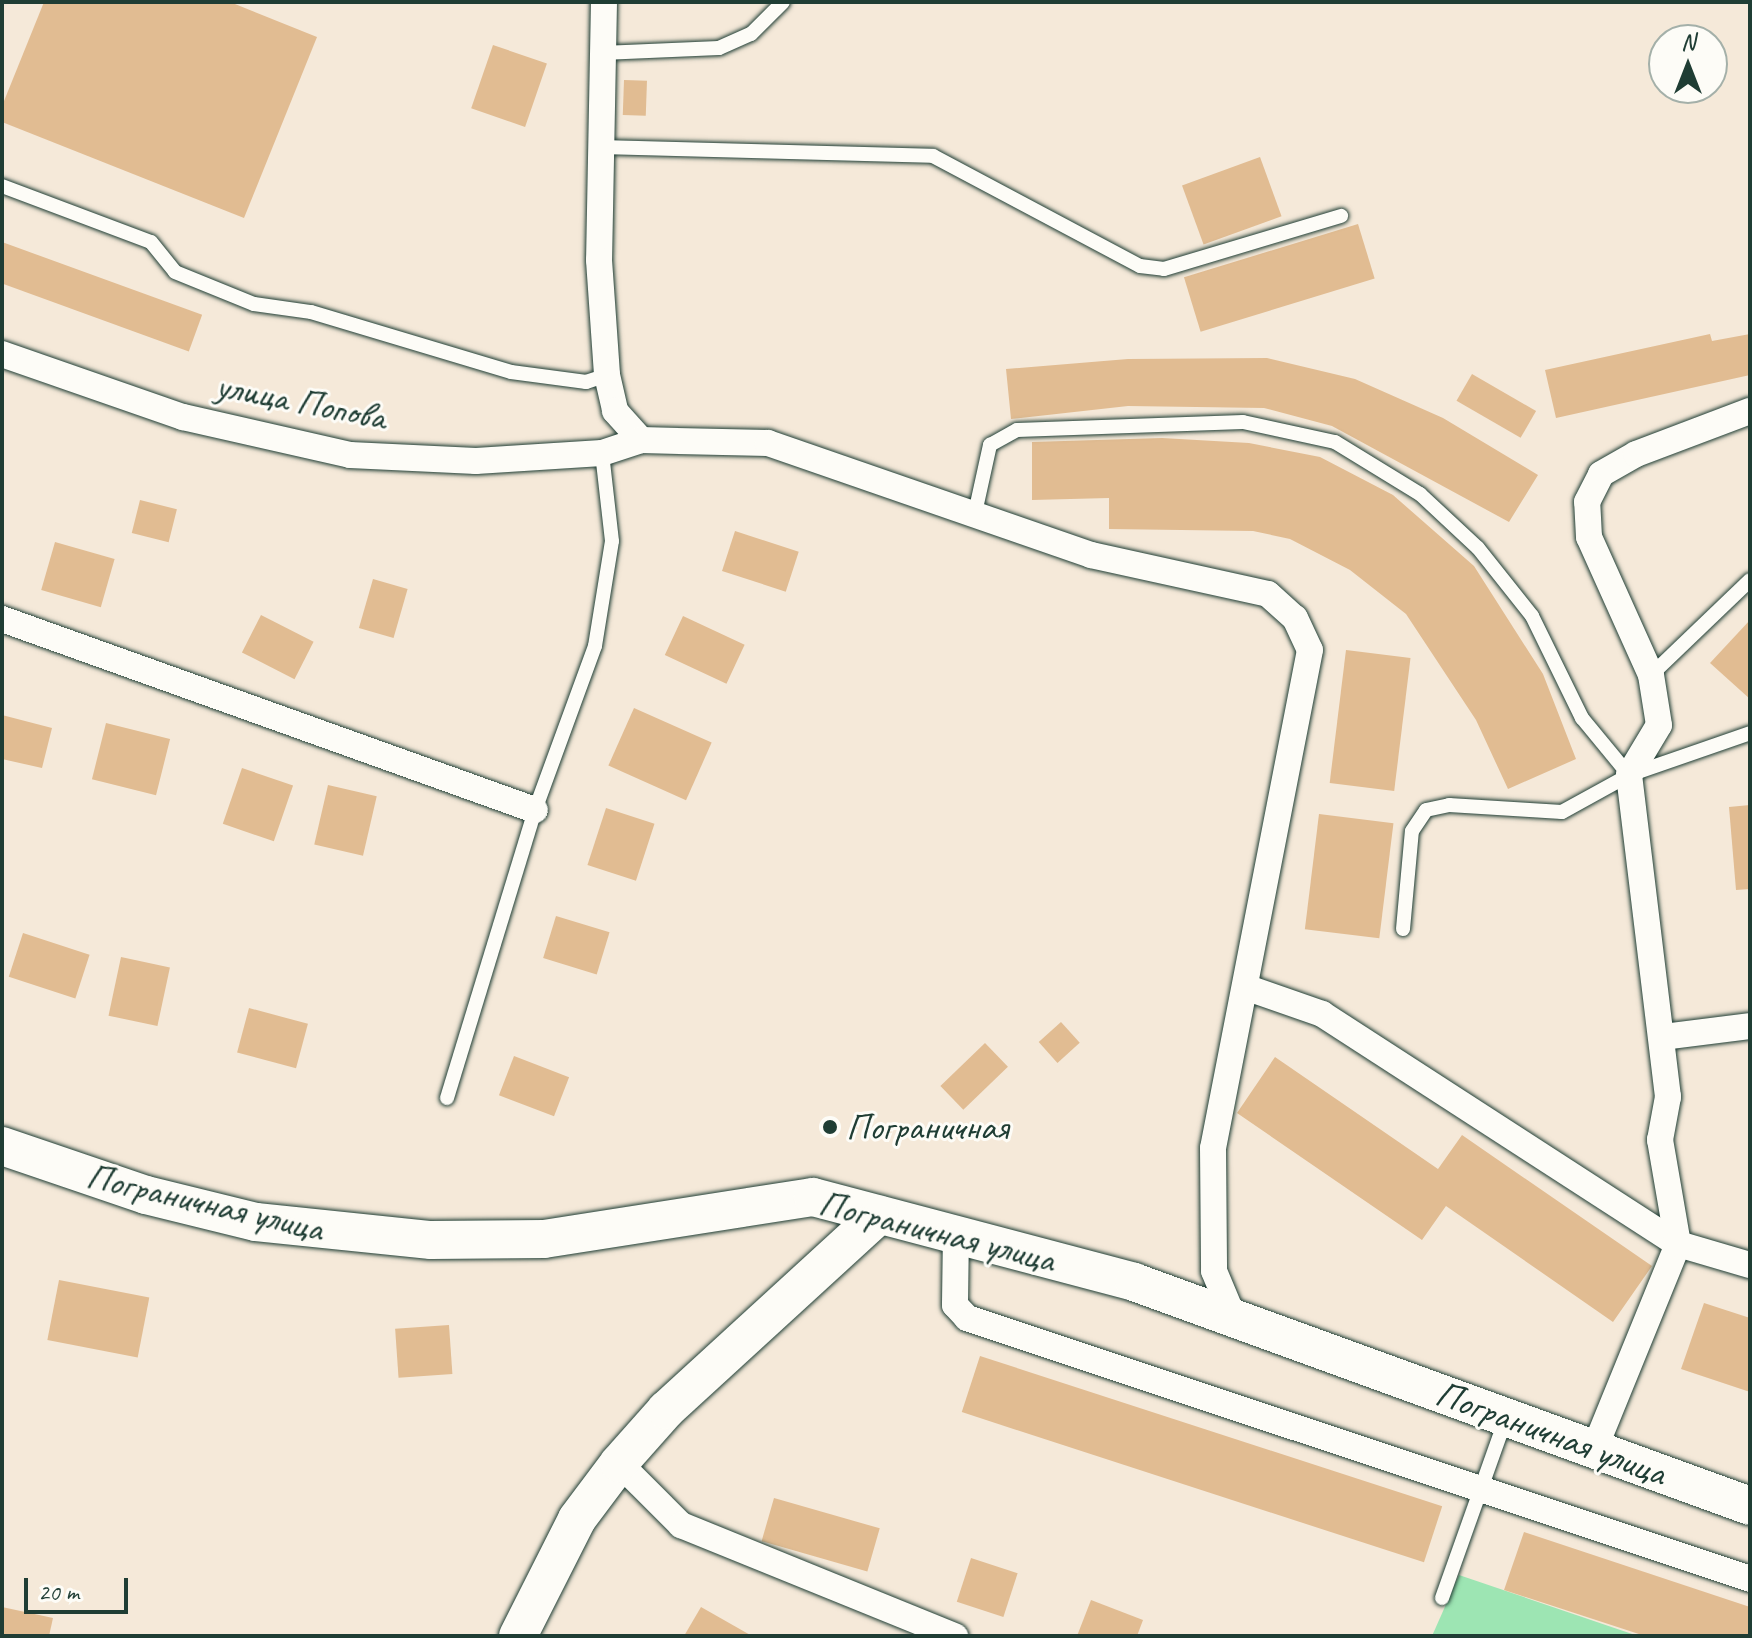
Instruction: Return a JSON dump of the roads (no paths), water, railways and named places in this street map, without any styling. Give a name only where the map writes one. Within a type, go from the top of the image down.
[{"type":"main road","name":"Пограничная улица","points":[[2,1146],[146,1195],[256,1222],[346,1235],[544,1239],[775,1199],[813,1197],[956,1232],[1232,1314],[1750,1506]]},
{"type":"main road","points":[[518,1636],[577,1519],[619,1463],[666,1410],[879,1215]]},
{"type":"street","points":[[604,2],[598,147],[607,375],[615,411],[641,440]]},
{"type":"street","name":"улица Попова","points":[[2,354],[183,417],[350,455],[476,461],[602,453],[641,440],[768,443],[1091,555],[1268,594],[1295,618],[1310,650],[1306,688],[1245,987],[1210,1188],[1214,1271],[1232,1314]]},
{"type":"street","points":[[1594,1450],[1678,1244],[1660,1140],[1668,1097],[1663,1037],[1629,775],[1659,725],[1651,675],[1589,537],[1587,502],[1601,474],[1636,454],[1750,411]]},
{"type":"street","points":[[2,619],[535,810]]},
{"type":"street","points":[[1245,987],[1322,1014],[1678,1244],[1750,1265]]},
{"type":"street","points":[[1663,1037],[1750,1026]]},
{"type":"street","points":[[956,1232],[955,1305],[967,1318],[1480,1492],[1750,1579]]},
{"type":"street","points":[[619,1463],[681,1525],[955,1636]]},
{"type":"lane","points":[[602,53],[719,48],[751,34],[783,2]]},
{"type":"lane","points":[[598,147],[933,156],[1140,266],[1164,269],[1341,216]]},
{"type":"lane","points":[[2,186],[151,242],[175,272],[254,304],[311,312],[511,372],[586,382],[607,375]]},
{"type":"lane","points":[[975,513],[990,445],[1017,430],[1243,422],[1335,442],[1420,494],[1478,548],[1532,616],[1582,718],[1629,775]]},
{"type":"lane","points":[[447,1098],[535,810],[595,646],[612,541],[602,453]]},
{"type":"lane","points":[[1651,675],[1750,580]]},
{"type":"lane","points":[[1403,929],[1412,831],[1426,810],[1449,805],[1562,812],[1629,775],[1750,733]]},
{"type":"lane","points":[[1442,1598],[1506,1417]]},
{"type":"place","name":"Пограничная","points":[[830,1127]]}]
